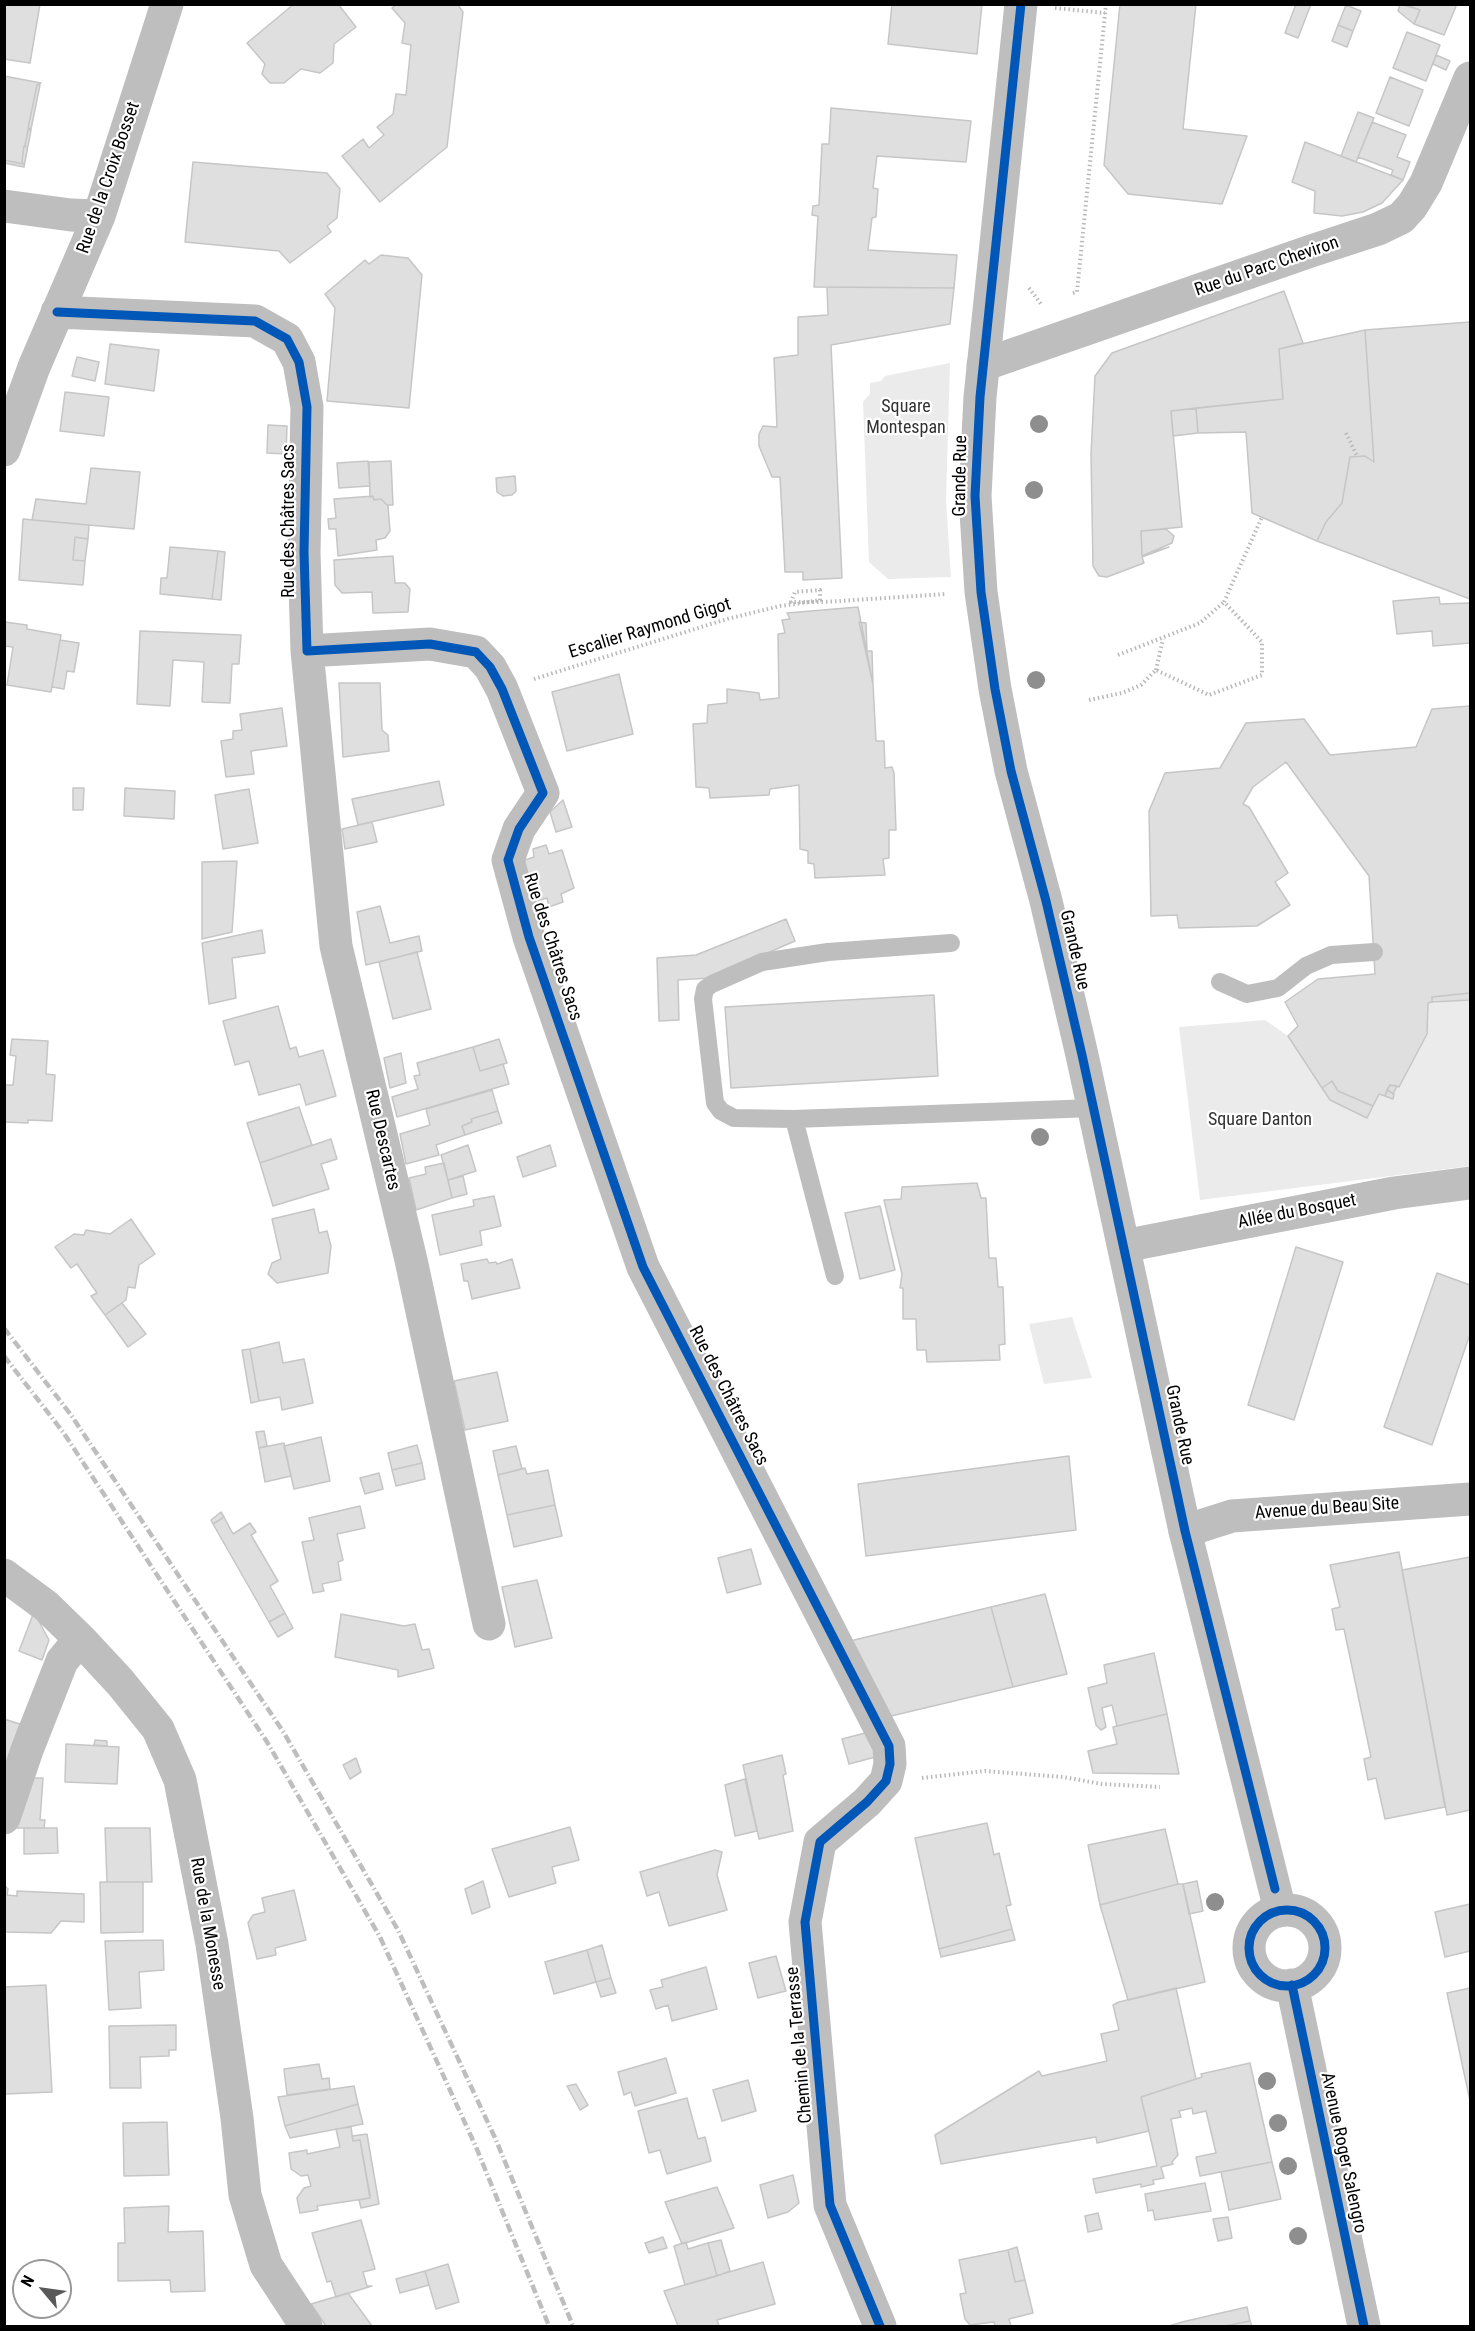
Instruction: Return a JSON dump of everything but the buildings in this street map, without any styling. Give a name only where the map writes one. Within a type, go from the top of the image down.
[{"type":"street","name":"Rue de la Croix Bosset","points":[[4,450],[34,368],[99,216],[167,4]]},
{"type":"street","name":"Grande Rue","points":[[1035,6],[983,365],[975,496],[981,592],[995,689],[1011,771],[1046,901],[1094,1108],[1185,1531],[1277,1899]]},
{"type":"street","name":"Rue du Parc Cheviron","points":[[983,365],[1378,230],[1401,218],[1412,206],[1426,183],[1470,78]]},
{"type":"street","points":[[4,206],[71,215],[99,216]]},
{"type":"street","name":"Rue des Châtres Sacs","points":[[57,312],[255,321],[288,339],[298,362],[307,407],[303,552],[307,651],[430,644],[476,652],[490,667],[502,688],[543,793],[519,829],[508,860],[529,937],[640,1256],[889,1746],[890,1764],[885,1781]]},
{"type":"street","name":"Rue Descartes","points":[[307,651],[336,946],[411,1260],[489,1624]]},
{"type":"street","name":"Allée du Bosquet","points":[[1124,1246],[1394,1193],[1470,1183]]},
{"type":"street","name":"Avenue du Beau Site","points":[[1185,1531],[1233,1515],[1470,1499]]},
{"type":"street","name":"Rue de la Monesse","points":[[4,1575],[45,1606],[120,1682],[158,1729],[180,1780],[212,1944],[237,2118],[245,2195],[266,2265],[306,2326]]},
{"type":"street","points":[[4,1818],[27,1750],[62,1661],[80,1639]]},
{"type":"street","name":"Chemin de la Terrasse","points":[[880,2326],[830,2205],[805,1922],[820,1842],[867,1802],[885,1781]]},
{"type":"street","points":[[1277,1899],[1293,1910],[1308,1916],[1317,1924],[1323,1936],[1325,1950],[1321,1964],[1313,1975],[1302,1983],[1292,1985],[1270,1982],[1260,1974],[1250,1957],[1249,1943],[1257,1923],[1267,1915],[1277,1899]]},
{"type":"street","name":"Avenue Roger Salengro","points":[[1292,1985],[1364,2326]]},
{"type":"lane","points":[[951,943],[828,952],[762,962],[712,984],[705,989],[703,999],[716,1103],[722,1111],[734,1118],[794,1119],[1094,1108]]},
{"type":"lane","points":[[1220,982],[1247,994],[1278,988],[1306,966],[1331,955],[1374,952]]},
{"type":"lane","points":[[794,1119],[835,1276]]},
{"type":"path","points":[[1068,295],[1077,292],[1106,4]]},
{"type":"path","points":[[1035,6],[1105,13]]},
{"type":"path","points":[[1050,301],[1041,304],[1051,342]]},
{"type":"path","points":[[1346,433],[1357,456]]},
{"type":"path","points":[[1118,655],[1200,623],[1224,602],[1262,517]]},
{"type":"path","points":[[1156,670],[1209,694],[1262,675],[1262,642],[1224,602]]},
{"type":"path","points":[[1089,700],[1122,693],[1141,685],[1156,670],[1163,638]]},
{"type":"path","points":[[885,1781],[986,1771],[1102,1784],[1160,1786]]},
{"type":"green space","name":"Square Montespan","points":[[950,363],[946,500],[951,577],[888,579],[869,562],[863,402],[870,394],[870,383],[881,381],[885,376]]},
{"type":"green space","name":"Square Danton","points":[[1470,1000],[1470,1166],[1200,1200],[1179,1027],[1265,1020],[1288,1036],[1330,1100],[1367,1118],[1379,1094],[1392,1099],[1397,1086],[1399,1087],[1427,1034],[1428,1003]]},
{"type":"green space","points":[[1072,1317],[1092,1378],[1044,1384],[1029,1324]]},
{"type":"railway","points":[[4,1328],[71,1415],[284,1733],[398,1930],[496,2140],[573,2326]]},
{"type":"railway","points":[[4,1356],[63,1432],[267,1742],[380,1937],[476,2147],[549,2326]]},
{"type":"cycle path","points":[[1021,4],[980,397],[975,496],[981,592],[995,689],[1011,771],[1046,901],[1082,1055],[1185,1531],[1275,1889]]},
{"type":"cycle path","points":[[57,312],[255,321],[287,339],[299,362],[307,407],[304,552],[307,651],[430,644],[476,652],[490,667],[502,689],[543,793],[519,829],[508,860],[529,937],[643,1267],[889,1746],[890,1764],[886,1781],[867,1802],[820,1842],[805,1922],[830,2205],[880,2326]]},
{"type":"cycle path","points":[[1287,1910],[1301,1913],[1314,1921],[1322,1934],[1325,1948],[1322,1962],[1314,1975],[1301,1983],[1287,1986],[1273,1983],[1260,1975],[1252,1962],[1249,1948],[1252,1934],[1260,1921],[1273,1913],[1287,1910]]},
{"type":"cycle path","points":[[1292,1985],[1364,2326]]}]
